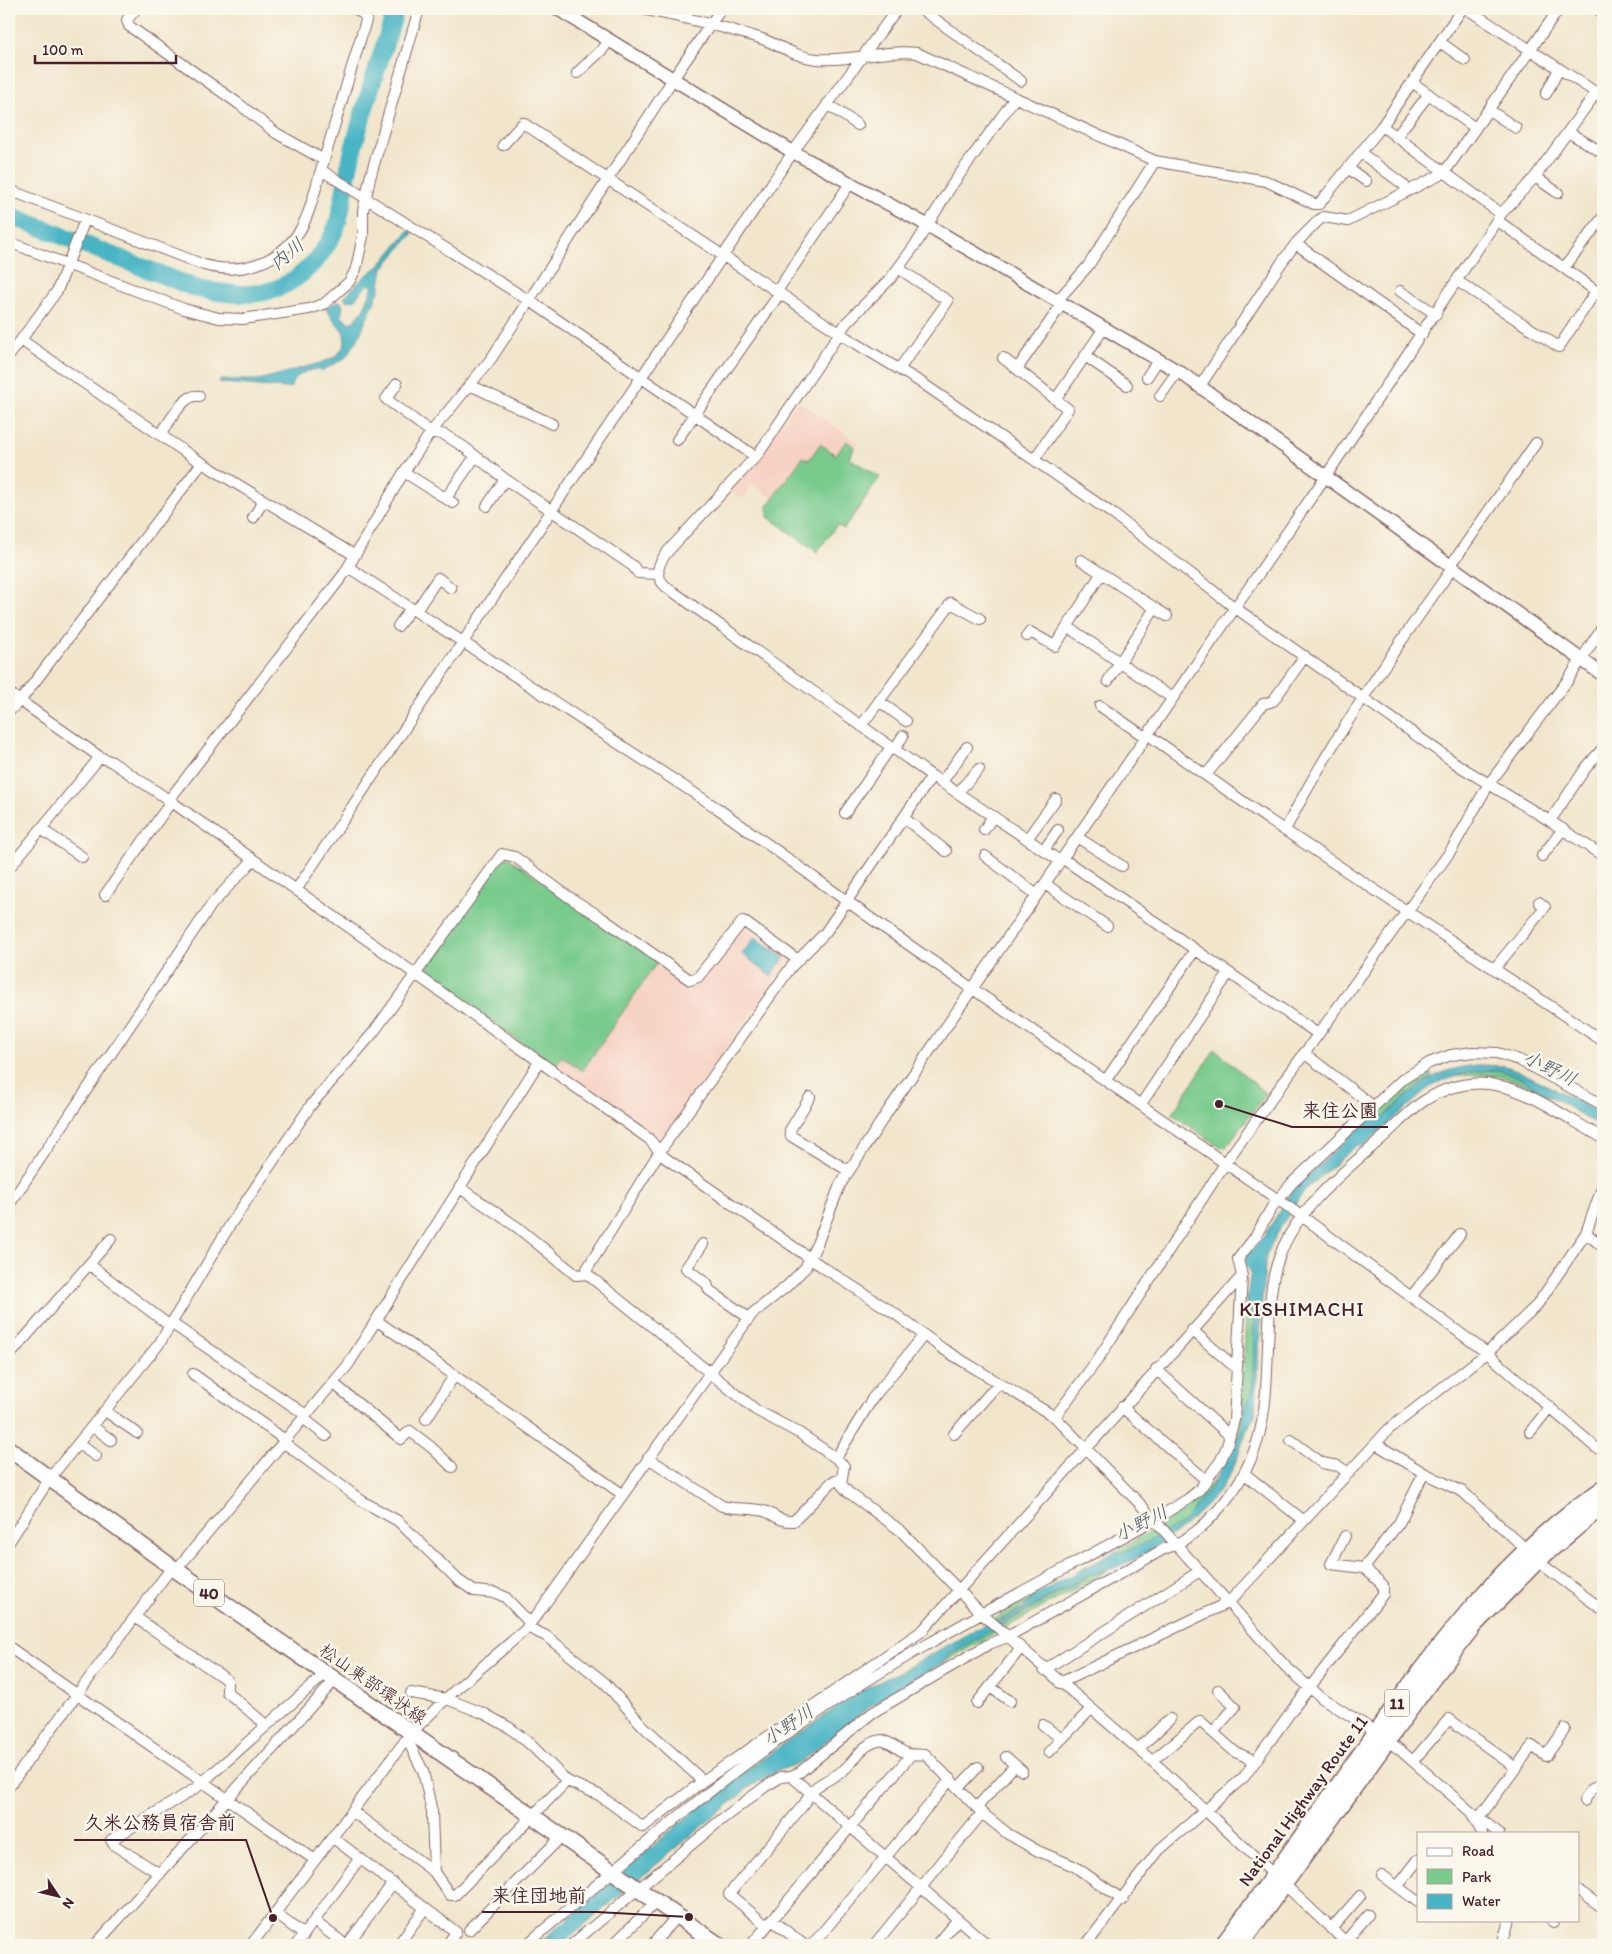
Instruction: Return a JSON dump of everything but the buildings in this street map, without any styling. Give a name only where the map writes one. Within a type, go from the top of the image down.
[{"type":"highway","name":"National Highway Route 11","points":[[1533,1555],[1603,1489]]},
{"type":"highway","name":"National Highway Route 11","points":[[1240,1945],[1278,1881],[1382,1736],[1459,1621],[1511,1564],[1533,1555],[1603,1505]]},
{"type":"highway","name":"National Highway Route 11","points":[[1223,1945],[1278,1881]]},
{"type":"main road","name":"松山東部環状線","points":[[9,1448],[174,1568],[330,1677],[409,1736],[532,1817],[719,1945]]},
{"type":"street","points":[[136,9],[127,20],[129,26],[239,104],[324,168],[528,301],[756,457]]},
{"type":"street","points":[[9,190],[84,223],[222,270],[238,269],[269,259],[286,247],[299,231],[324,168],[368,13],[356,9]]},
{"type":"street","points":[[9,242],[70,263],[184,310],[219,318],[243,319],[309,309],[324,304],[349,282],[356,269],[363,236],[363,195],[419,9]]},
{"type":"street","points":[[558,9],[793,152],[927,225],[1178,371],[1603,675]]},
{"type":"street","points":[[641,9],[710,22],[763,39],[793,55],[818,59],[892,53],[917,54],[1154,161],[1266,181],[1283,191],[1319,204],[1382,126],[1462,9]]},
{"type":"street","points":[[105,895],[170,801],[348,566],[404,472],[431,432],[491,359],[710,22],[721,9]]},
{"type":"street","points":[[296,890],[793,152],[897,9]]},
{"type":"street","points":[[921,9],[1021,81]]},
{"type":"street","points":[[250,1945],[409,1736],[529,1625],[750,1318],[796,1278],[810,1257],[837,1192],[849,1171],[1061,859],[1326,476],[1500,218],[1600,95],[1467,9]]},
{"type":"street","points":[[1200,386],[1296,244],[1324,217],[1348,220],[1444,173],[1559,9]]},
{"type":"street","points":[[1597,9],[1603,13]]},
{"type":"street","points":[[577,73],[610,40]]},
{"type":"street","points":[[1440,42],[1464,60]]},
{"type":"street","points":[[1546,94],[1559,69]]},
{"type":"street","points":[[1412,82],[1475,128]]},
{"type":"street","points":[[1396,137],[1429,94]]},
{"type":"street","points":[[1016,98],[952,185],[898,268],[880,290],[847,322],[756,457],[669,550],[662,559],[658,574],[665,586],[932,776],[1044,850],[1061,859],[1318,1034]]},
{"type":"street","points":[[828,104],[858,125]]},
{"type":"street","points":[[1488,110],[1516,128]]},
{"type":"street","points":[[503,145],[523,123],[840,333],[899,369],[1034,460],[1113,514],[1234,607],[1304,656],[1488,784],[1550,821],[1603,856]]},
{"type":"street","points":[[1382,126],[1600,294],[1559,347],[1457,281]]},
{"type":"street","points":[[1568,132],[1603,153]]},
{"type":"street","points":[[1361,153],[1404,185]]},
{"type":"street","points":[[1018,370],[1060,302],[1088,266],[1154,161]]},
{"type":"street","points":[[1349,168],[1366,180]]},
{"type":"street","points":[[1535,177],[1558,193]]},
{"type":"street","points":[[677,440],[779,292],[851,182]]},
{"type":"street","points":[[1564,268],[1602,221]]},
{"type":"street","points":[[9,356],[57,291],[70,263],[84,223]]},
{"type":"street","points":[[1296,244],[1422,334]]},
{"type":"street","points":[[898,268],[948,301],[899,369]]},
{"type":"street","points":[[1400,291],[1436,314]]},
{"type":"street","points":[[1056,399],[1104,328]]},
{"type":"street","points":[[21,340],[202,463],[354,556]]},
{"type":"street","points":[[1085,356],[1127,385]]},
{"type":"street","points":[[1003,358],[1068,408],[1034,460]]},
{"type":"street","points":[[1147,376],[1158,360]]},
{"type":"street","points":[[1160,396],[1178,371]]},
{"type":"street","points":[[397,384],[386,399],[431,432],[446,435],[504,479],[633,566],[638,573],[658,574]]},
{"type":"street","points":[[470,385],[552,424]]},
{"type":"street","points":[[160,435],[184,402],[190,397],[199,396]]},
{"type":"street","points":[[1285,830],[1363,696],[1536,443]]},
{"type":"street","points":[[404,472],[449,500],[475,457]]},
{"type":"street","points":[[9,711],[20,700],[202,463]]},
{"type":"street","points":[[486,506],[504,479]]},
{"type":"street","points":[[253,518],[264,500]]},
{"type":"street","points":[[1081,560],[1167,616]]},
{"type":"street","points":[[348,566],[717,808],[974,989],[1226,1162],[1487,1354],[1595,1446],[1603,1450]]},
{"type":"street","points":[[1027,636],[1030,632],[1055,646],[1101,574]]},
{"type":"street","points":[[398,626],[438,578],[451,588]]},
{"type":"street","points":[[861,726],[951,603],[980,619]]},
{"type":"street","points":[[1108,681],[1155,608]]},
{"type":"street","points":[[1055,1417],[1109,1344],[1226,1162],[1452,849],[1488,784],[1582,659],[1603,626]]},
{"type":"street","points":[[1068,627],[1172,698]]},
{"type":"street","points":[[1206,775],[1263,704],[1273,701],[1304,656]]},
{"type":"street","points":[[9,693],[100,757],[112,762],[170,801],[417,974],[649,1139],[664,1157],[705,1186],[998,1384],[1055,1417],[1086,1447],[1155,1521],[1267,1647],[1310,1689],[1382,1736],[1498,1832]]},
{"type":"street","points":[[879,702],[906,721]]},
{"type":"street","points":[[1100,706],[1603,1040]]},
{"type":"street","points":[[845,813],[903,736]]},
{"type":"street","points":[[941,782],[967,747]]},
{"type":"street","points":[[1550,821],[1585,769],[1603,748]]},
{"type":"street","points":[[9,868],[100,757]]},
{"type":"street","points":[[958,793],[979,769]]},
{"type":"street","points":[[587,1274],[586,1269],[660,1151],[798,960],[825,933],[932,776]]},
{"type":"street","points":[[1027,838],[1056,799]]},
{"type":"street","points":[[984,830],[993,816]]},
{"type":"street","points":[[904,818],[946,851]]},
{"type":"street","points":[[41,829],[82,857]]},
{"type":"street","points":[[1044,850],[1058,830]]},
{"type":"street","points":[[1542,856],[1563,830]]},
{"type":"street","points":[[1076,837],[1122,866]]},
{"type":"street","points":[[9,1542],[50,1478],[159,1344],[230,1225],[311,1105],[374,1033],[498,858],[507,854],[515,857],[566,895],[690,980],[698,977],[743,921],[798,960]]},
{"type":"street","points":[[985,856],[1037,895]]},
{"type":"street","points":[[9,1205],[212,904],[253,860]]},
{"type":"street","points":[[1045,884],[1108,926]]},
{"type":"street","points":[[1495,968],[1545,907],[1539,902]]},
{"type":"street","points":[[1106,1080],[1195,950]]},
{"type":"street","points":[[1141,1104],[1229,973]]},
{"type":"street","points":[[526,1945],[714,1786],[794,1728],[866,1682],[1155,1521],[1188,1499],[1206,1481],[1221,1460],[1234,1420],[1242,1276],[1238,1259],[1279,1200],[1313,1162],[1403,1079],[1429,1063],[1451,1056],[1473,1052],[1497,1052],[1519,1060],[1603,1105]]},
{"type":"street","points":[[1304,1053],[1373,1106]]},
{"type":"street","points":[[9,1786],[135,1617],[174,1568],[348,1365],[539,1062]]},
{"type":"street","points":[[571,1945],[635,1888],[766,1786],[781,1777],[791,1776],[836,1744],[872,1713],[989,1644],[1176,1544],[1203,1526],[1214,1515],[1245,1474],[1254,1456],[1261,1430],[1270,1291],[1280,1254],[1301,1216],[1325,1190],[1420,1104],[1441,1092],[1460,1085],[1477,1082],[1507,1086],[1603,1138]]},
{"type":"street","points":[[810,1097],[790,1130],[791,1136],[849,1171]]},
{"type":"street","points":[[1060,1683],[1229,1602],[1405,1415],[1487,1354],[1537,1305],[1586,1233],[1603,1185]]},
{"type":"street","points":[[460,1188],[517,1227],[576,1275],[587,1274],[756,1410],[799,1433],[836,1458],[844,1466],[841,1484],[848,1492],[907,1537],[957,1591],[1020,1650],[1138,1749],[1347,1944],[1368,1915]]},
{"type":"street","points":[[1586,1233],[1603,1246]]},
{"type":"street","points":[[1411,1297],[1460,1234]]},
{"type":"street","points":[[9,1356],[111,1239]]},
{"type":"street","points":[[703,1244],[686,1268],[707,1284],[709,1290],[750,1318]]},
{"type":"street","points":[[90,1265],[170,1324],[305,1416],[326,1436]]},
{"type":"street","points":[[411,1693],[447,1699],[484,1714],[519,1735],[567,1782],[599,1795],[643,1827],[703,1781],[915,1636],[1242,1276]]},
{"type":"street","points":[[376,1320],[622,1494]]},
{"type":"street","points":[[1192,1330],[1237,1369]]},
{"type":"street","points":[[836,1458],[872,1399],[924,1335]]},
{"type":"street","points":[[1156,1369],[1230,1436]]},
{"type":"street","points":[[193,1374],[362,1501],[398,1521],[458,1580],[474,1591],[496,1593],[505,1597],[529,1625],[546,1636],[605,1684],[642,1726],[703,1781]]},
{"type":"street","points":[[426,1419],[454,1376]]},
{"type":"street","points":[[333,1383],[401,1439],[410,1431],[431,1447],[452,1467]]},
{"type":"street","points":[[954,1434],[998,1384]]},
{"type":"street","points":[[1122,1407],[1206,1481]]},
{"type":"street","points":[[1530,1432],[1550,1407]]},
{"type":"street","points":[[105,1411],[137,1433]]},
{"type":"street","points":[[92,1426],[112,1440]]},
{"type":"street","points":[[1291,1440],[1322,1463],[1338,1466],[1349,1473]]},
{"type":"street","points":[[78,1444],[96,1456]]},
{"type":"street","points":[[1376,1444],[1424,1473],[1451,1484],[1463,1492],[1562,1580],[1603,1610]]},
{"type":"street","points":[[648,1458],[722,1506],[735,1509],[757,1509],[785,1522],[794,1521],[832,1482],[842,1480]]},
{"type":"street","points":[[1364,1568],[1399,1523],[1424,1473]]},
{"type":"street","points":[[1245,1474],[1304,1521]]},
{"type":"street","points":[[1086,1945],[1159,1850],[1244,1777],[1383,1594],[1384,1585],[1364,1568],[1330,1564],[1345,1536]]},
{"type":"street","points":[[1044,1670],[1200,1571]]},
{"type":"street","points":[[135,1617],[227,1680],[227,1692],[266,1725]]},
{"type":"street","points":[[9,1647],[315,1860]]},
{"type":"street","points":[[976,1703],[1020,1650]]},
{"type":"street","points":[[160,1874],[114,1845],[111,1840],[202,1782],[266,1725],[330,1677]]},
{"type":"street","points":[[95,1945],[227,1800],[330,1677]]},
{"type":"street","points":[[990,1687],[1010,1700]]},
{"type":"street","points":[[1213,1732],[1235,1707],[1224,1692]]},
{"type":"street","points":[[1049,1752],[1091,1709]]},
{"type":"street","points":[[1138,1749],[1170,1719]]},
{"type":"street","points":[[1412,1761],[1449,1719],[1516,1768]]},
{"type":"street","points":[[1152,1762],[1200,1721],[1235,1752],[1256,1761]]},
{"type":"street","points":[[1043,1726],[1062,1739]]},
{"type":"street","points":[[1476,1815],[1532,1746],[1546,1756],[1565,1729]]},
{"type":"street","points":[[409,1736],[423,1771],[432,1812],[434,1872]]},
{"type":"street","points":[[804,1945],[729,1894],[805,1803],[814,1786],[846,1768],[855,1755],[877,1741],[888,1742],[902,1753],[910,1756],[925,1754],[980,1810],[1021,1842],[1074,1866],[1122,1900]]},
{"type":"street","points":[[751,1945],[910,1756]]},
{"type":"street","points":[[874,1945],[922,1888],[980,1810],[1018,1768],[1006,1757]]},
{"type":"street","points":[[959,1787],[978,1767]]},
{"type":"street","points":[[791,1776],[958,1919],[984,1944]]},
{"type":"street","points":[[812,1945],[951,1780]]},
{"type":"street","points":[[352,1811],[434,1872],[450,1896],[455,1895],[567,1782]]},
{"type":"street","points":[[1584,1801],[1591,1790],[1603,1782]]},
{"type":"street","points":[[1476,1815],[1482,1832]]},
{"type":"street","points":[[332,1837],[456,1932],[447,1945]]},
{"type":"street","points":[[469,1930],[561,1837]]},
{"type":"street","points":[[296,1945],[360,1858]]},
{"type":"street","points":[[1398,1886],[1417,1861]]},
{"type":"street","points":[[1382,1875],[1417,1901]]},
{"type":"street","points":[[314,1921],[347,1945],[393,1883]]},
{"type":"street","points":[[1580,1891],[1603,1908]]},
{"type":"street","points":[[1331,1929],[1360,1896]]},
{"type":"street","points":[[613,1945],[656,1902]]},
{"type":"street","points":[[398,1945],[426,1908]]},
{"type":"street","points":[[275,1913],[304,1935]]},
{"type":"street","points":[[652,1945],[676,1917]]},
{"type":"street","points":[[936,1945],[958,1919]]},
{"type":"street","points":[[1502,1945],[1508,1922]]},
{"type":"shaded area","points":[[798,401],[858,442],[849,458],[880,477],[844,529],[837,525],[817,552],[768,517],[767,506],[772,498],[753,485],[743,499],[730,490]]},
{"type":"shaded area","points":[[497,863],[693,985],[699,980],[741,925],[790,959],[663,1137],[657,1139],[461,1001],[426,968]]},
{"type":"green space","points":[[846,441],[855,447],[849,458],[880,477],[844,529],[837,525],[817,552],[768,517],[767,506],[803,457],[809,460],[820,444],[836,455]]},
{"type":"green space","points":[[501,858],[509,858],[658,961],[582,1071],[562,1056],[555,1066],[426,977],[426,968]]},
{"type":"green space","points":[[1215,1049],[1266,1094],[1226,1147],[1221,1148],[1172,1114]]},
{"type":"green space","points":[[1429,1070],[1432,1076],[1417,1086],[1383,1118],[1379,1119],[1372,1115],[1412,1081]]},
{"type":"green space","points":[[1498,1070],[1517,1076],[1551,1098],[1514,1080],[1503,1077],[1481,1075],[1451,1077],[1469,1072]]},
{"type":"green space","points":[[1247,1297],[1254,1324],[1253,1392],[1246,1405],[1241,1431],[1233,1446],[1241,1411]]},
{"type":"green space","points":[[1216,1477],[1206,1495],[1183,1523],[1141,1545],[1118,1553],[1114,1552],[1182,1511]]},
{"type":"green space","points":[[1108,1571],[944,1662],[950,1654],[985,1632],[1003,1625],[1092,1574]]},
{"type":"green space","points":[[1035,1595],[1011,1615],[982,1626]]},
{"type":"water","points":[[409,230],[413,233],[383,268],[379,291],[357,341],[345,358],[322,371],[312,370],[303,373],[295,379],[291,387],[286,388],[220,383],[220,380],[259,380],[323,362],[337,356],[345,344],[344,333],[325,308],[338,301],[341,302],[343,306],[341,316],[350,323],[355,320],[364,307],[373,286],[368,284],[354,300],[347,301],[344,297],[363,278],[380,265]]},
{"type":"water","points":[[755,937],[784,958],[771,976],[742,954]]},
{"type":"water","points":[[1477,1065],[1505,1066],[1517,1070],[1603,1114],[1603,1128],[1517,1076],[1498,1070],[1469,1072],[1441,1081],[1430,1087],[1363,1146],[1357,1145],[1304,1191],[1282,1225],[1266,1255],[1255,1416],[1247,1431],[1232,1471],[1217,1494],[1202,1510],[1186,1525],[1148,1552],[1109,1570],[1090,1574],[950,1654],[944,1662],[870,1706],[798,1764],[774,1772],[747,1789],[560,1945],[537,1945],[722,1787],[859,1692],[982,1626],[1000,1621],[1023,1609],[1035,1595],[1114,1552],[1118,1553],[1141,1545],[1183,1523],[1215,1482],[1241,1431],[1246,1405],[1253,1392],[1254,1324],[1247,1297],[1251,1272],[1244,1262],[1245,1257],[1264,1236],[1292,1191],[1372,1115],[1379,1119],[1383,1118],[1415,1089],[1435,1076],[1446,1071]]},
{"type":"waterway","name":"内川","points":[[9,215],[198,289],[231,294],[246,294],[274,290],[287,284],[313,263],[327,245],[337,225],[350,163],[367,99],[396,9]]},
{"type":"place","name":"来住公園","points":[[1219,1104]]},
{"type":"place","name":"来住団地前","points":[[689,1917]]},
{"type":"place","name":"久米公務員宿舎前","points":[[273,1918]]},
{"type":"district","name":"KISHIMACHI","points":[[1302,1309]]},
{"type":"water label","name":"小野川","points":[[1550,1068]]},
{"type":"water label","name":"小野川","points":[[1141,1523]]},
{"type":"water label","name":"小野川","points":[[788,1725]]}]
